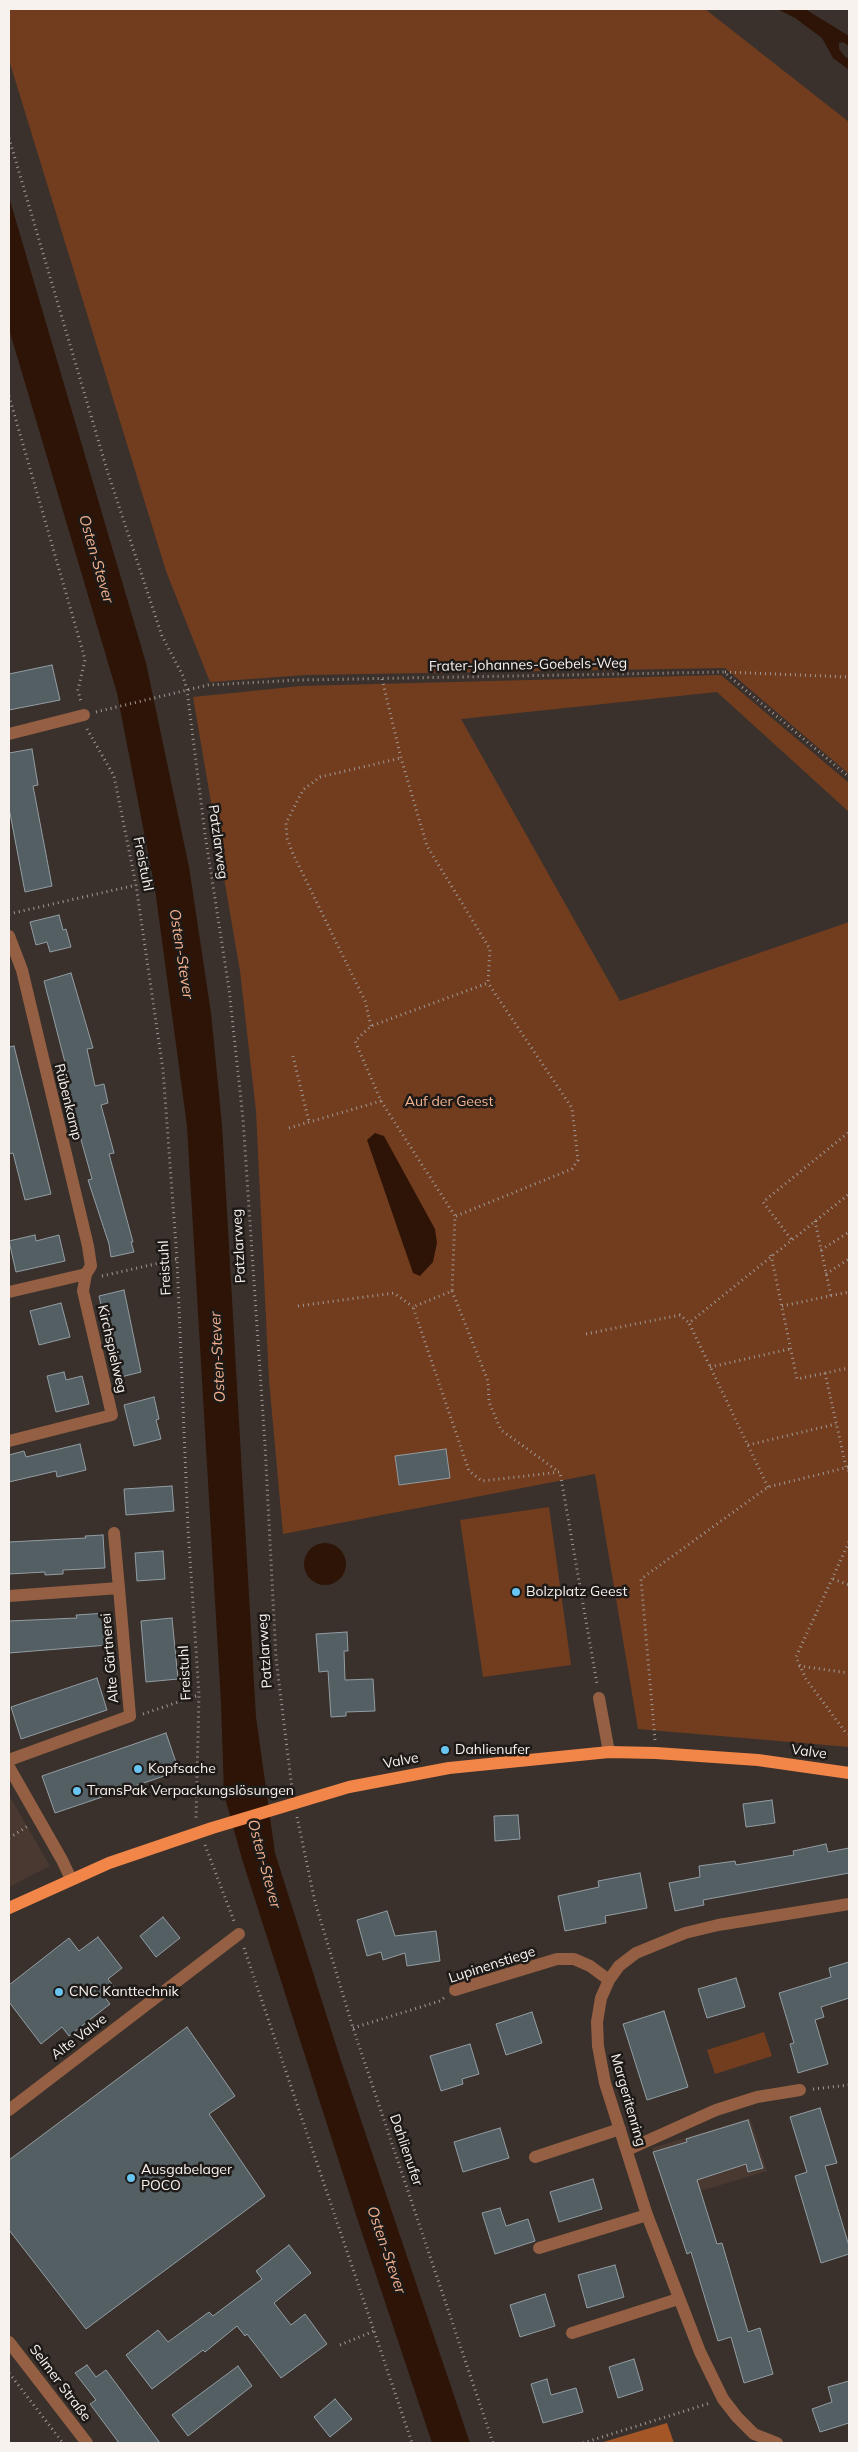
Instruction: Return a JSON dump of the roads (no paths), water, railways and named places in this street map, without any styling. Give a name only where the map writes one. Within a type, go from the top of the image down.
[{"type":"main road","name":"Valve","points":[[9,1908],[109,1863],[206,1830],[350,1787],[450,1768],[609,1752],[656,1753],[758,1760],[849,1773]]},
{"type":"street","points":[[9,734],[84,715]]},
{"type":"street","name":"Rübenkamp","points":[[9,936],[22,970],[88,1246],[91,1266],[86,1274]]},
{"type":"street","points":[[9,1292],[86,1274]]},
{"type":"street","name":"Kirchspielweg","points":[[9,1441],[112,1415],[83,1291],[86,1274]]},
{"type":"street","name":"Alte Gärtnerei","points":[[9,1760],[130,1716],[114,1533]]},
{"type":"street","points":[[9,1596],[118,1588]]},
{"type":"street","points":[[599,1698],[609,1752]]},
{"type":"street","points":[[9,1767],[71,1879]]},
{"type":"street","name":"Margeritenring","points":[[777,2443],[754,2434],[723,2399],[700,2352],[647,2215],[605,2083],[598,2046],[597,2022],[601,1998],[609,1980],[619,1966],[636,1953],[685,1933],[849,1904]]},
{"type":"street","name":"Alte Valve","points":[[9,2110],[239,1934]]},
{"type":"street","name":"Lupinenstiege","points":[[455,1990],[556,1960],[574,1959],[590,1966],[609,1980]]},
{"type":"street","points":[[627,2150],[716,2110],[757,2097],[800,2090]]},
{"type":"street","points":[[535,2157],[620,2129]]},
{"type":"street","points":[[539,2248],[647,2215]]},
{"type":"street","points":[[572,2333],[678,2299]]},
{"type":"street","name":"Selmer Straße","points":[[9,2342],[87,2443]]},
{"type":"water","points":[[777,9],[805,9],[849,36],[849,46],[843,42],[839,43],[839,49],[846,58],[849,57],[849,70],[833,58],[822,38],[795,18]]},
{"type":"water","name":"Osten-Stever","points":[[9,197],[146,663],[189,867],[211,1013],[222,1125],[256,1717],[275,1853],[341,2061],[470,2443],[432,2443],[358,2221],[242,1859],[224,1794],[221,1702],[187,1126],[155,889],[117,693],[9,329]]},
{"type":"water","points":[[375,1133],[384,1136],[435,1229],[437,1243],[433,1262],[420,1276],[413,1273],[367,1140]]},
{"type":"water","points":[[329,1543],[337,1546],[343,1552],[346,1564],[343,1576],[337,1582],[321,1585],[313,1582],[307,1576],[304,1560],[307,1552],[313,1546]]},
{"type":"place","name":"Bolzplatz Geest","points":[[516,1592]]},
{"type":"place","name":"Dahlienufer","points":[[445,1750]]},
{"type":"place","name":"Kopfsache","points":[[138,1769]]},
{"type":"place","name":"TransPak Verpackungslösungen","points":[[77,1791]]},
{"type":"place","name":"CNC Kanttechnik","points":[[59,1992]]},
{"type":"place","name":"Ausgabelager POCO","points":[[131,2178]]},
{"type":"park label","name":"Auf der Geest","points":[[449,1102]]}]
